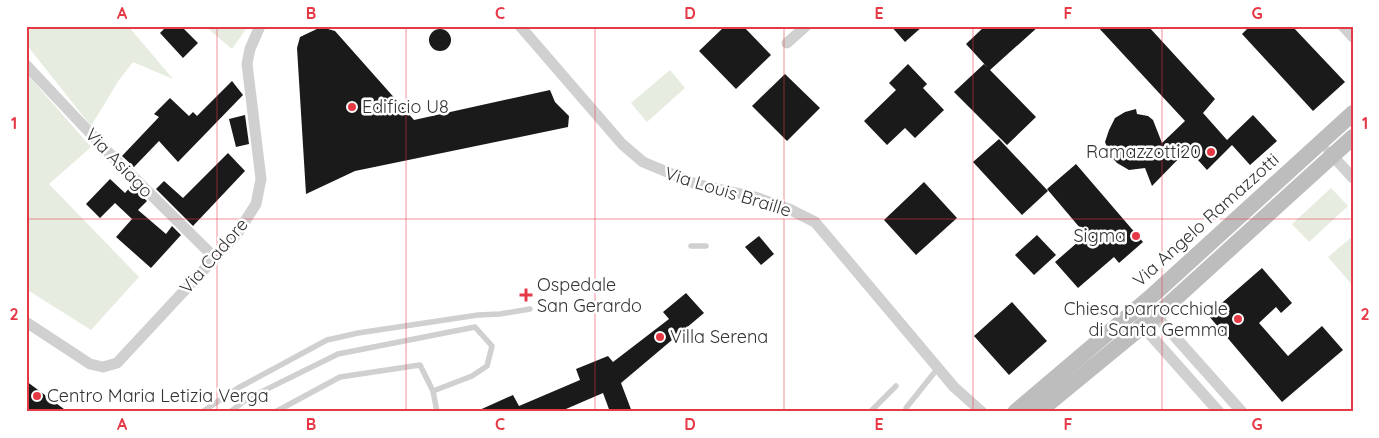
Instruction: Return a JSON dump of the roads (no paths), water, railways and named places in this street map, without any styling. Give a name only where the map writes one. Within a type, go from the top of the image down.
[{"type":"street","name":"Via Cadore","points":[[26,322],[90,364],[103,367],[117,362],[215,258],[248,219],[256,204],[261,179],[247,64],[250,49],[260,26]]},
{"type":"street","name":"Via Louis Braille","points":[[520,26],[622,144],[643,162],[696,184],[755,197],[790,209],[815,222],[954,387],[982,412]]},
{"type":"street","points":[[787,43],[806,26]]},
{"type":"street","points":[[1343,26],[1353,37]]},
{"type":"street","name":"Via Asiago","points":[[26,65],[108,152],[215,258]]},
{"type":"street","name":"Via Angelo Ramazzotti","points":[[1015,412],[1144,302],[1353,113]]},
{"type":"street","name":"Via Angelo Ramazzotti","points":[[1038,412],[1149,320],[1353,137]]},
{"type":"street","points":[[1320,143],[1353,178]]},
{"type":"street","points":[[1144,302],[1149,320],[1220,412]]},
{"type":"street","points":[[1131,313],[1149,320],[1242,412]]},
{"type":"lane","points":[[691,246],[706,246]]},
{"type":"lane","points":[[202,412],[238,388],[328,340],[358,333],[530,309]]},
{"type":"lane","points":[[230,412],[247,399],[338,354],[476,327],[492,346],[487,366],[472,376],[432,391]]},
{"type":"lane","points":[[275,412],[340,377],[420,365],[432,391],[437,412]]},
{"type":"lane","points":[[907,412],[906,408],[938,368]]},
{"type":"lane","points":[[870,412],[896,386]]},
{"type":"place","name":"Edificio U8","points":[[352,107]]},
{"type":"place","name":"Ramazzotti20","points":[[1211,152]]},
{"type":"place","name":"Sigma","points":[[1136,236]]},
{"type":"place","name":"Ospedale San Gerardo","points":[[526,295]]},
{"type":"place","name":"Chiesa parrocchiale di Santa Gemma","points":[[1238,319]]},
{"type":"place","name":"Villa Serena","points":[[660,337]]},
{"type":"place","name":"Centro Maria Letizia Verga","points":[[37,396]]}]
